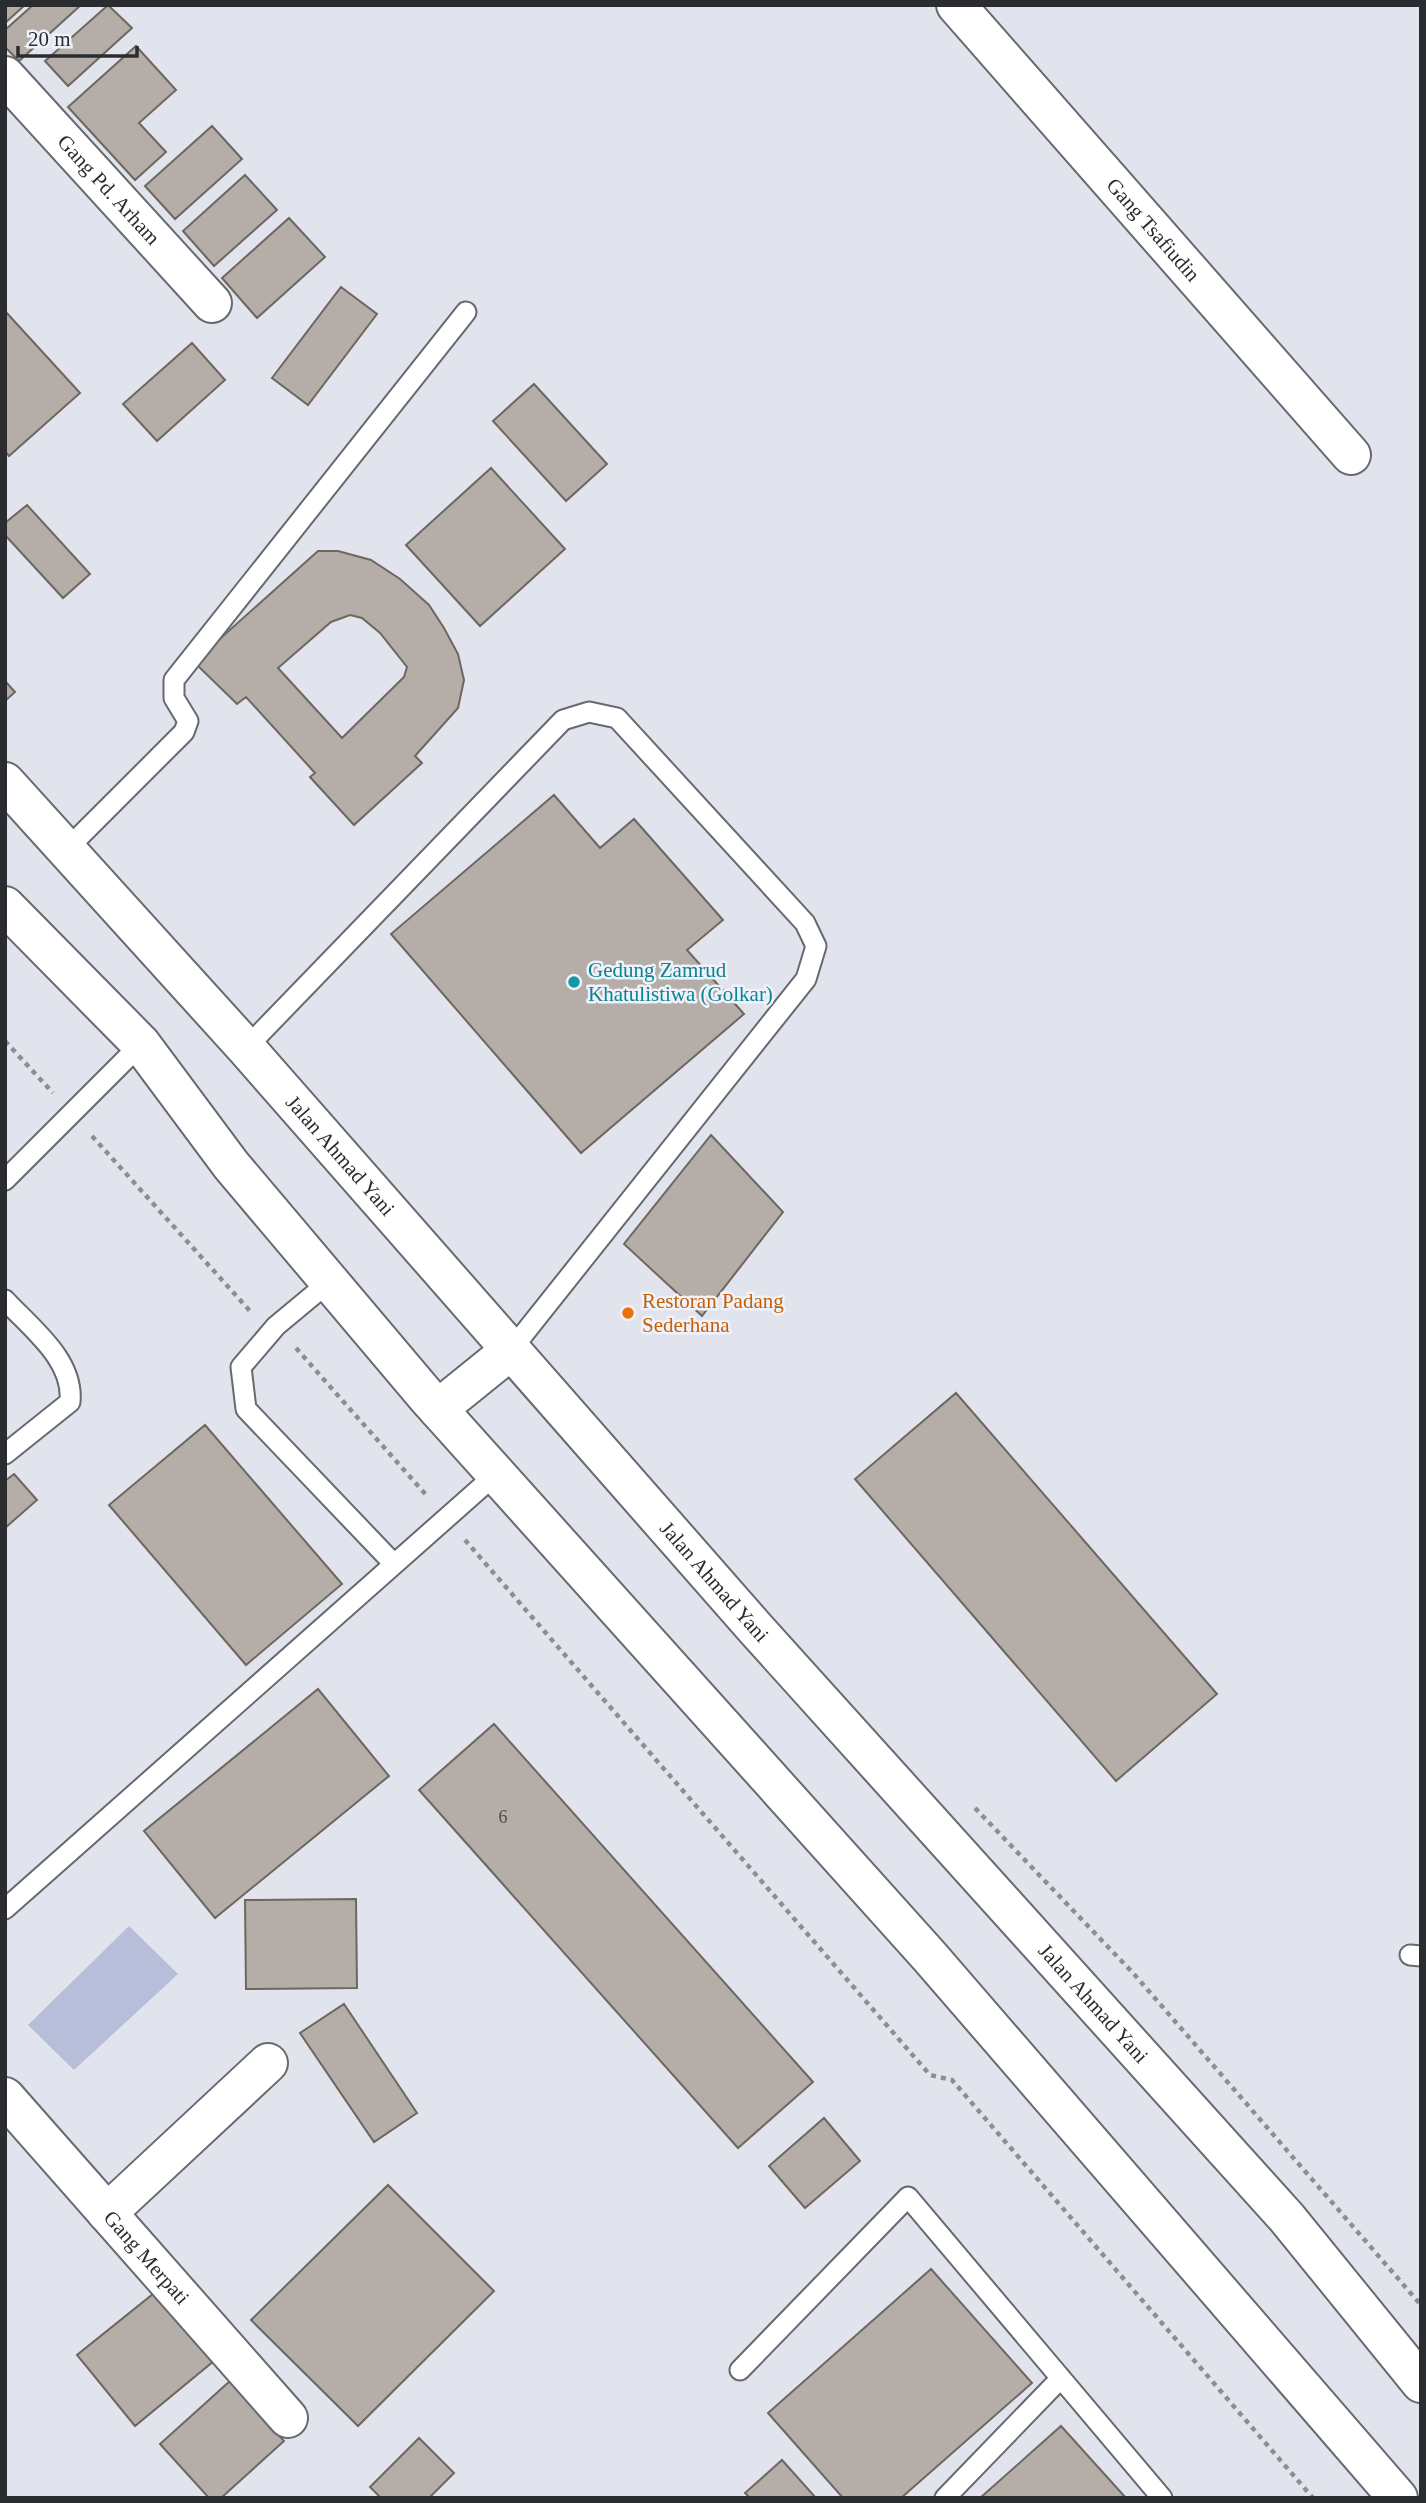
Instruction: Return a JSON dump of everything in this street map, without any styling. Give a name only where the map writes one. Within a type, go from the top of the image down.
[{"type":"main road","name":"Gang Tsafiudin","points":[[956,5],[1352,454]]},
{"type":"main road","name":"Gang Pd. Arham","points":[[5,76],[212,303]]},
{"type":"main road","name":"Jalan Ahmad Yani","points":[[5,782],[246,1048],[755,1628],[1287,2218],[1421,2383]]},
{"type":"main road","points":[[8,914],[141,1044],[231,1166],[495,1475],[930,1957],[1398,2498]]},
{"type":"main road","points":[[438,1409],[511,1350]]},
{"type":"main road","points":[[107,2213],[268,2063]]},
{"type":"main road","name":"Gang Merpati","points":[[5,2096],[288,2418]]},
{"type":"lane","points":[[66,850],[184,732],[188,721],[174,698],[174,680],[466,312]]},
{"type":"lane","points":[[246,1048],[563,720],[589,712],[617,718],[805,923],[816,946],[806,979],[511,1350]]},
{"type":"lane","points":[[5,1180],[141,1044]]},
{"type":"lane","points":[[329,1282],[276,1326],[241,1367],[246,1409],[394,1564]]},
{"type":"lane","points":[[5,1300],[66,1367],[72,1384],[70,1402],[5,1454]]},
{"type":"lane","points":[[5,1909],[495,1475]]},
{"type":"lane","points":[[740,2370],[908,2197],[1162,2498]]},
{"type":"lane","points":[[945,2498],[1061,2378]]},
{"type":"path","points":[[5,1041],[259,1321],[276,1326],[930,2075],[952,2080],[1313,2498]]},
{"type":"shaded area","points":[[129,1926],[178,1974],[74,2070],[28,2025]]},
{"type":"building","points":[[5,5],[25,5],[5,23]]},
{"type":"building","points":[[33,5],[81,5],[19,61],[5,47],[5,30]]},
{"type":"building","points":[[108,5],[132,28],[68,86],[45,61]]},
{"type":"building","points":[[136,46],[176,90],[139,123],[166,152],[135,180],[68,107]]},
{"type":"building","points":[[212,126],[242,159],[175,219],[145,186]]},
{"type":"building","points":[[245,175],[277,210],[214,266],[183,231]]},
{"type":"building","points":[[289,218],[325,257],[257,318],[222,278]]},
{"type":"building","points":[[341,287],[377,314],[308,405],[272,378]]},
{"type":"building","points":[[5,311],[80,393],[9,456],[5,451]]},
{"type":"building","points":[[192,343],[225,380],[157,441],[123,404]]},
{"type":"building","points":[[534,384],[607,464],[566,501],[493,421]]},
{"type":"building","points":[[491,468],[565,549],[480,626],[406,545]]},
{"type":"building","points":[[27,505],[90,574],[63,598],[5,535],[5,523]]},
{"type":"building","points":[[318,551],[338,551],[371,560],[400,579],[429,605],[458,654],[464,680],[458,708],[415,756],[422,763],[354,825],[310,777],[315,773],[246,697],[237,704],[194,662]],"holes":[[[350,615],[362,618],[380,633],[407,667],[404,677],[342,738],[278,668],[331,622]]]},
{"type":"building","points":[[5,681],[15,692],[5,701]]},
{"type":"building","name":"Gedung Zamrud Khatulistiwa (Golkar)","points":[[554,795],[600,848],[634,819],[723,920],[687,950],[744,1014],[581,1153],[391,934]]},
{"type":"building","points":[[711,1135],[783,1212],[702,1316],[624,1244]]},
{"type":"building","points":[[956,1393],[1217,1694],[1116,1781],[855,1479]]},
{"type":"building","points":[[205,1425],[342,1584],[246,1665],[109,1505]]},
{"type":"building","points":[[14,1474],[37,1500],[5,1528],[5,1481]]},
{"type":"building","points":[[318,1689],[389,1776],[215,1918],[144,1831]]},
{"type":"building","points":[[494,1724],[813,2082],[738,2148],[419,1790]]},
{"type":"building","points":[[356,1899],[357,1988],[246,1989],[245,1900]]},
{"type":"building","points":[[344,2004],[417,2113],[374,2142],[300,2033]]},
{"type":"building","points":[[824,2118],[860,2161],[805,2208],[769,2166]]},
{"type":"building","points":[[388,2185],[494,2291],[358,2426],[251,2320]]},
{"type":"building","points":[[931,2269],[1032,2383],[901,2498],[843,2498],[768,2413]]},
{"type":"building","points":[[158,2290],[215,2360],[135,2426],[77,2355]]},
{"type":"building","points":[[230,2381],[284,2441],[221,2498],[209,2498],[160,2444]]},
{"type":"building","points":[[1061,2426],[1126,2498],[980,2498]]},
{"type":"building","points":[[419,2438],[454,2473],[429,2498],[381,2498],[370,2487]]},
{"type":"building","points":[[782,2460],[816,2498],[750,2498],[745,2493]]},
{"type":"place","name":"Gedung Zamrud Khatulistiwa (Golkar)","points":[[574,982]]},
{"type":"place","name":"Restoran Padang Sederhana","points":[[628,1313]]}]
